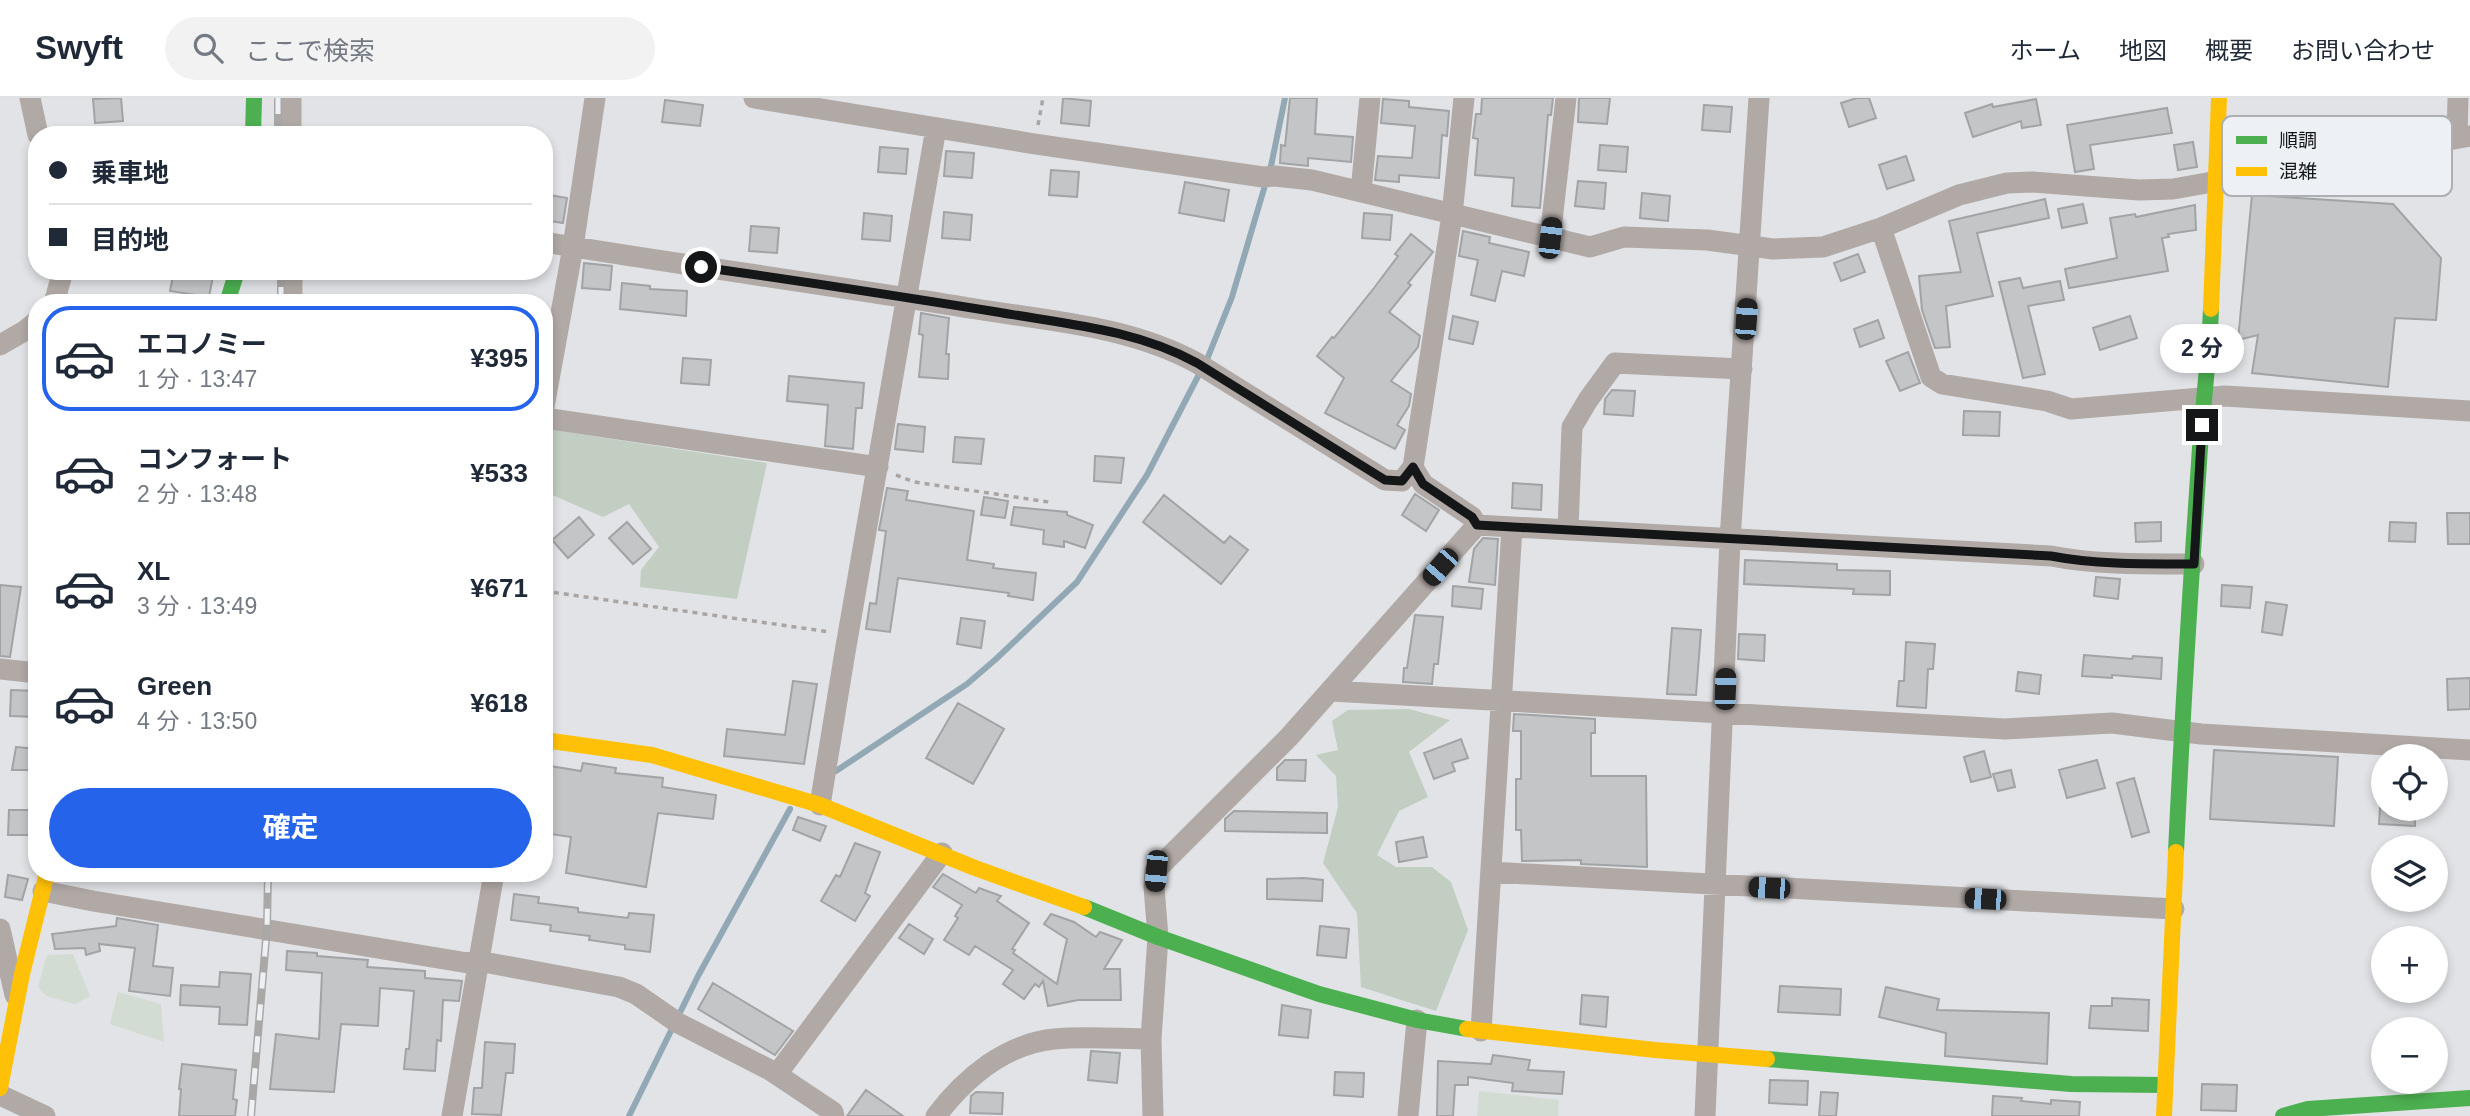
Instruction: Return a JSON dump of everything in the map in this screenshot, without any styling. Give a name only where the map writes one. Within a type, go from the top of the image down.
[{"type":"street","points":[[30,98],[36,126]]},
{"type":"street","points":[[253,126],[254,98]]},
{"type":"street","points":[[291,98],[291,126]]},
{"type":"street","points":[[553,357],[573,247],[595,98]]},
{"type":"street","points":[[754,98],[1035,144],[1361,191],[1590,247],[1623,237],[1707,240],[1773,249],[1823,247],[1881,228],[1959,195],[2007,183],[2032,182],[2139,190],[2173,189],[2222,180]]},
{"type":"street","points":[[1361,191],[1370,98]]},
{"type":"street","points":[[553,244],[906,297],[1126,334],[1174,351],[1385,480],[1402,481],[1413,467],[1452,215],[1464,98]]},
{"type":"street","points":[[1550,238],[1566,98]]},
{"type":"street","points":[[1705,1116],[1730,540],[1759,98]]},
{"type":"street","points":[[2164,1116],[2186,636],[2194,564],[2203,398],[2209,356],[2219,98]]},
{"type":"street","points":[[2458,98],[2464,137]]},
{"type":"street","points":[[820,805],[936,128]]},
{"type":"street","points":[[1881,228],[1931,377],[1942,384],[2047,401],[2071,409],[2225,396],[2470,411]]},
{"type":"street","points":[[0,345],[28,328]]},
{"type":"street","points":[[1568,529],[1572,427],[1615,363],[1742,369]]},
{"type":"street","points":[[553,419],[878,467]]},
{"type":"street","points":[[1413,467],[1423,484],[1472,517],[1477,525]]},
{"type":"street","points":[[1477,525],[2037,555],[2134,564],[2194,564]]},
{"type":"street","points":[[1153,1116],[1151,1039],[1158,937],[1154,887],[1156,871],[1331,691],[1477,525]]},
{"type":"street","points":[[1481,1031],[1512,527]]},
{"type":"street","points":[[0,669],[28,672]]},
{"type":"street","points":[[1331,691],[2005,729],[2112,723],[2182,732],[2470,750]]},
{"type":"street","points":[[553,741],[652,755],[820,805],[975,868],[1158,937],[1319,994],[1417,1020],[1554,1040],[2071,1084],[2165,1085]]},
{"type":"street","points":[[777,1074],[942,853]]},
{"type":"street","points":[[1491,872],[2174,909]]},
{"type":"street","points":[[0,1088],[17,1000],[45,882],[93,901],[468,963],[478,961],[619,987],[636,994],[674,1021],[777,1074],[833,1112],[834,1116]]},
{"type":"street","points":[[452,1116],[492,882]]},
{"type":"street","points":[[0,929],[17,1000]]},
{"type":"street","points":[[1408,1116],[1417,1020]]},
{"type":"street","points":[[936,1116],[981,1069],[1020,1047],[1054,1039],[1151,1039]]},
{"type":"street","points":[[0,1095],[45,1116]]},
{"type":"street","points":[[2283,1116],[2308,1109],[2470,1098]]},
{"type":"path","points":[[1035,144],[1043,98]]},
{"type":"path","points":[[878,467],[914,482],[1049,502]]},
{"type":"path","points":[[553,592],[823,632],[849,632]]},
{"type":"shaded area","points":[[73,954],[90,996],[75,1004],[46,996],[38,987],[47,955]]},
{"type":"shaded area","points":[[118,992],[161,1004],[164,1042],[110,1024]]},
{"type":"shaded area","points":[[1479,1091],[1559,1100],[1558,1116],[1477,1116]]},
{"type":"green space","points":[[553,430],[767,463],[737,599],[640,587],[641,570],[659,547],[629,504],[603,517],[553,495]]},
{"type":"green space","points":[[1409,709],[1450,720],[1409,752],[1428,797],[1399,811],[1377,855],[1396,867],[1432,867],[1451,882],[1468,930],[1436,1011],[1361,987],[1357,913],[1323,863],[1338,807],[1336,776],[1316,755],[1338,750],[1332,721],[1348,710]]},
{"type":"building","points":[[121,98],[123,121],[95,123],[93,99]]},
{"type":"building","points":[[1063,98],[1091,101],[1089,126],[1061,123]]},
{"type":"building","points":[[1290,98],[1317,98],[1315,134],[1353,137],[1351,162],[1308,158],[1308,166],[1280,163],[1281,145],[1285,146]]},
{"type":"building","points":[[1482,98],[1553,98],[1551,115],[1548,115],[1540,208],[1512,206],[1514,178],[1475,175],[1478,139],[1473,138],[1476,114],[1481,114]]},
{"type":"building","points":[[1579,98],[1610,98],[1607,124],[1578,122]]},
{"type":"building","points":[[1857,98],[1869,98],[1876,118],[1849,127],[1841,103]]},
{"type":"building","points":[[1383,99],[1409,101],[1409,107],[1449,111],[1447,136],[1442,135],[1439,178],[1399,175],[1399,182],[1375,180],[1378,156],[1412,158],[1415,126],[1381,123]]},
{"type":"building","points":[[2036,99],[2041,125],[2022,128],[2021,121],[1973,137],[1965,113],[1992,104],[1993,107]]},
{"type":"building","points":[[665,100],[703,105],[700,126],[662,122]]},
{"type":"building","points":[[1704,105],[1732,107],[1730,132],[1702,130]]},
{"type":"building","points":[[2167,108],[2172,133],[2090,145],[2094,169],[2075,172],[2067,125]]},
{"type":"building","points":[[2193,142],[2197,167],[2178,170],[2174,145]]},
{"type":"building","points":[[1600,145],[1628,147],[1626,172],[1598,170]]},
{"type":"building","points":[[880,147],[908,149],[906,174],[878,172]]},
{"type":"building","points":[[946,151],[974,153],[972,178],[944,176]]},
{"type":"building","points":[[1906,156],[1914,180],[1887,189],[1879,165]]},
{"type":"building","points":[[1051,170],[1079,172],[1077,197],[1049,195]]},
{"type":"building","points":[[1578,181],[1606,183],[1604,209],[1575,206]]},
{"type":"building","points":[[1185,182],[1229,190],[1224,221],[1179,213]]},
{"type":"building","points":[[1642,193],[1670,196],[1668,221],[1640,218]]},
{"type":"building","points":[[553,196],[567,198],[563,223],[553,221]]},
{"type":"building","points":[[2252,196],[2393,204],[2441,258],[2436,320],[2395,318],[2388,387],[2252,373],[2258,335],[2238,340]]},
{"type":"building","points":[[2045,199],[2049,218],[1977,233],[1993,296],[1946,306],[1950,347],[1935,348],[1922,310],[1919,276],[1961,272],[1949,221]]},
{"type":"building","points":[[2083,204],[2087,223],[2062,228],[2058,209]]},
{"type":"building","points":[[2195,205],[2196,230],[2168,234],[2169,237],[2162,238],[2168,271],[2069,288],[2065,269],[2117,258],[2110,218],[2135,214],[2136,217]]},
{"type":"building","points":[[944,212],[972,215],[970,240],[942,238]]},
{"type":"building","points":[[864,213],[892,216],[890,241],[862,239]]},
{"type":"building","points":[[1364,213],[1392,215],[1390,240],[1362,238]]},
{"type":"building","points":[[751,226],[779,228],[777,253],[749,251]]},
{"type":"building","points":[[1463,231],[1490,237],[1489,243],[1529,252],[1524,276],[1502,271],[1495,301],[1471,295],[1478,260],[1459,256]]},
{"type":"building","points":[[1411,234],[1433,252],[1389,312],[1420,336],[1418,347],[1391,381],[1411,394],[1409,406],[1397,425],[1405,430],[1395,449],[1325,413],[1344,378],[1317,356],[1374,288]]},
{"type":"building","points":[[1858,254],[1865,272],[1841,281],[1834,263]]},
{"type":"building","points":[[584,263],[612,266],[610,290],[582,288]]},
{"type":"building","points":[[2020,278],[2023,288],[2060,281],[2064,300],[2028,306],[2045,374],[2023,378],[1999,282]]},
{"type":"building","points":[[172,280],[212,280],[210,294],[170,291]]},
{"type":"building","points":[[622,283],[650,286],[650,289],[687,291],[686,316],[620,309]]},
{"type":"building","points":[[921,313],[949,318],[946,354],[949,354],[948,379],[919,377],[923,335],[919,334]]},
{"type":"building","points":[[1453,316],[1478,322],[1473,344],[1449,339]]},
{"type":"building","points":[[2130,316],[2137,338],[2100,350],[2093,328]]},
{"type":"building","points":[[1878,320],[1884,338],[1860,347],[1854,329]]},
{"type":"building","points":[[1908,352],[1920,383],[1900,391],[1886,361]]},
{"type":"building","points":[[683,358],[711,360],[709,385],[681,383]]},
{"type":"building","points":[[789,376],[864,383],[862,408],[856,408],[853,449],[825,446],[828,405],[787,401]]},
{"type":"building","points":[[1612,390],[1635,391],[1633,416],[1604,414],[1605,399]]},
{"type":"building","points":[[1964,411],[2000,412],[1999,436],[1963,435]]},
{"type":"building","points":[[898,424],[925,427],[923,452],[895,449]]},
{"type":"building","points":[[955,437],[984,439],[981,464],[953,462]]},
{"type":"building","points":[[1095,456],[1124,458],[1121,483],[1094,481]]},
{"type":"building","points":[[1513,483],[1542,485],[1541,510],[1512,508]]},
{"type":"building","points":[[887,488],[908,491],[906,500],[974,511],[967,560],[994,564],[993,568],[1036,573],[1033,600],[1008,596],[1009,593],[898,578],[890,632],[866,629],[870,603],[876,604],[886,531],[879,530]]},
{"type":"building","points":[[1415,494],[1439,510],[1426,531],[1402,515]]},
{"type":"building","points":[[1164,495],[1224,543],[1230,536],[1248,550],[1221,584],[1143,522]]},
{"type":"building","points":[[984,497],[1008,501],[1005,518],[981,515]]},
{"type":"building","points":[[1014,507],[1067,512],[1067,515],[1093,525],[1085,548],[1064,541],[1064,547],[1043,544],[1044,530],[1011,525]]},
{"type":"building","points":[[2447,513],[2470,513],[2470,544],[2448,544]]},
{"type":"building","points":[[579,517],[594,535],[568,558],[553,539]]},
{"type":"building","points":[[627,522],[651,549],[633,564],[609,538]]},
{"type":"building","points":[[2161,522],[2161,541],[2136,542],[2135,523]]},
{"type":"building","points":[[2390,522],[2416,523],[2415,542],[2389,541]]},
{"type":"building","points":[[1483,538],[1498,539],[1495,585],[1469,582],[1474,549]]},
{"type":"building","points":[[1745,560],[1837,564],[1837,570],[1890,571],[1890,595],[1853,594],[1854,589],[1744,584]]},
{"type":"building","points":[[2096,577],[2120,579],[2118,599],[2094,596]]},
{"type":"building","points":[[0,585],[21,587],[10,657],[0,656]]},
{"type":"building","points":[[2222,585],[2252,587],[2250,608],[2221,606]]},
{"type":"building","points":[[1453,586],[1483,589],[1481,609],[1452,606]]},
{"type":"building","points":[[2266,602],[2287,605],[2282,635],[2262,632]]},
{"type":"building","points":[[1415,615],[1443,617],[1438,664],[1434,664],[1432,684],[1403,682]]},
{"type":"building","points":[[961,618],[985,621],[981,648],[957,644]]},
{"type":"building","points":[[1672,628],[1701,630],[1696,695],[1667,694]]},
{"type":"building","points":[[1739,634],[1765,635],[1764,661],[1738,659]]},
{"type":"building","points":[[1906,642],[1935,644],[1933,669],[1928,669],[1926,708],[1897,706],[1899,681],[1904,681]]},
{"type":"building","points":[[2084,655],[2132,659],[2133,656],[2162,658],[2161,679],[2112,675],[2112,678],[2082,676]]},
{"type":"building","points":[[2018,672],[2041,675],[2039,694],[2016,691]]},
{"type":"building","points":[[2470,678],[2470,709],[2448,710],[2447,679]]},
{"type":"building","points":[[793,681],[817,684],[804,764],[724,756],[727,729],[785,735]]},
{"type":"building","points":[[11,690],[28,691],[28,717],[10,716]]},
{"type":"building","points":[[958,703],[1004,729],[973,784],[926,758]]},
{"type":"building","points":[[1514,714],[1595,719],[1595,733],[1591,733],[1591,776],[1646,776],[1647,867],[1581,864],[1581,860],[1522,861],[1521,830],[1516,830],[1516,779],[1521,779],[1521,731],[1513,731]]},
{"type":"building","points":[[1461,739],[1468,758],[1452,763],[1455,771],[1434,779],[1424,753]]},
{"type":"building","points":[[16,747],[28,748],[28,770],[12,770]]},
{"type":"building","points":[[2214,750],[2338,757],[2334,826],[2210,819]]},
{"type":"building","points":[[1984,751],[1991,777],[1971,782],[1964,757]]},
{"type":"building","points":[[1285,760],[1306,760],[1305,781],[1277,780],[1277,768]]},
{"type":"building","points":[[2097,760],[2105,788],[2067,798],[2059,770]]},
{"type":"building","points":[[583,763],[616,768],[615,773],[663,778],[662,787],[716,795],[713,819],[658,813],[646,887],[566,873],[571,837],[553,834],[553,766],[581,771]]},
{"type":"building","points":[[2011,770],[2015,787],[1998,791],[1993,774]]},
{"type":"building","points":[[2134,778],[2149,832],[2132,837],[2117,783]]},
{"type":"building","points":[[9,810],[28,810],[28,835],[8,835]]},
{"type":"building","points":[[1234,811],[1327,813],[1327,833],[1225,831],[1225,819]]},
{"type":"building","points":[[798,817],[826,826],[820,841],[793,830]]},
{"type":"building","points":[[2379,821],[2415,821],[2415,826],[2379,824]]},
{"type":"building","points":[[1423,837],[1427,857],[1399,862],[1396,842]]},
{"type":"building","points":[[855,843],[880,852],[865,893],[870,896],[855,921],[821,901],[836,875],[840,877]]},
{"type":"building","points":[[943,874],[976,893],[979,888],[1001,896],[997,901],[1029,923],[1012,949],[1015,950],[1013,953],[1057,984],[1067,939],[1044,924],[1051,914],[1074,922],[1096,937],[1100,932],[1122,940],[1104,969],[1120,969],[1121,1000],[1078,1000],[1048,1006],[1043,981],[1039,987],[1035,984],[1024,999],[1003,984],[1013,970],[975,946],[969,955],[944,940],[958,918],[955,916],[962,905],[933,887]]},
{"type":"building","points":[[8,875],[28,879],[22,900],[5,897]]},
{"type":"building","points":[[1267,879],[1323,880],[1322,901],[1267,899]]},
{"type":"building","points":[[514,894],[539,897],[538,903],[578,908],[578,912],[628,918],[629,913],[654,915],[650,952],[589,940],[590,936],[550,931],[551,925],[511,920]]},
{"type":"building","points":[[117,918],[158,925],[153,966],[173,968],[170,996],[129,991],[135,948],[99,944],[100,951],[86,955],[85,948],[55,949],[52,934],[116,926]]},
{"type":"building","points":[[909,924],[933,939],[924,954],[899,938]]},
{"type":"building","points":[[1320,926],[1349,929],[1346,958],[1317,955]]},
{"type":"building","points":[[287,951],[368,960],[367,967],[425,971],[425,978],[462,981],[459,1001],[443,1000],[441,1041],[437,1040],[435,1071],[404,1069],[406,1049],[409,1049],[414,991],[380,988],[378,1026],[341,1024],[334,1092],[270,1089],[276,1034],[319,1039],[322,973],[286,970]]},
{"type":"building","points":[[220,972],[251,974],[247,1025],[219,1024],[220,1007],[180,1005],[181,985],[219,987]]},
{"type":"building","points":[[713,983],[793,1031],[775,1055],[698,1009]]},
{"type":"building","points":[[1780,986],[1841,989],[1840,1015],[1778,1012]]},
{"type":"building","points":[[1886,987],[1939,999],[1937,1010],[2049,1013],[2047,1064],[1945,1056],[1946,1033],[1879,1017]]},
{"type":"building","points":[[1582,995],[1608,997],[1606,1027],[1580,1024]]},
{"type":"building","points":[[2112,998],[2149,1000],[2148,1031],[2089,1028],[2091,1006],[2112,1006]]},
{"type":"building","points":[[1282,1005],[1311,1010],[1308,1038],[1279,1035]]},
{"type":"building","points":[[485,1042],[515,1044],[513,1073],[506,1073],[501,1115],[472,1114],[474,1088],[482,1088]]},
{"type":"building","points":[[1091,1051],[1120,1053],[1117,1083],[1088,1080]]},
{"type":"building","points":[[1493,1055],[1530,1060],[1528,1070],[1564,1072],[1562,1094],[1512,1091],[1513,1083],[1468,1077],[1468,1085],[1455,1085],[1453,1116],[1437,1116],[1438,1061],[1491,1064]]},
{"type":"building","points":[[182,1064],[236,1070],[233,1099],[237,1100],[235,1116],[179,1116]]},
{"type":"building","points":[[1335,1072],[1364,1073],[1363,1097],[1334,1095]]},
{"type":"building","points":[[1770,1080],[1808,1081],[1807,1105],[1769,1103]]},
{"type":"building","points":[[2202,1084],[2237,1085],[2236,1111],[2201,1110]]},
{"type":"building","points":[[866,1090],[903,1116],[847,1116]]},
{"type":"building","points":[[976,1092],[1003,1093],[1002,1114],[970,1113],[971,1096]]},
{"type":"building","points":[[1821,1092],[1838,1093],[1836,1116],[1819,1116]]},
{"type":"building","points":[[1993,1096],[2051,1104],[2051,1100],[2080,1102],[2079,1116],[1992,1116]]},
{"type":"waterway","points":[[1270,171],[1285,98]]},
{"type":"waterway","points":[[836,771],[967,684],[1077,582],[1147,475],[1208,357],[1232,297],[1266,182]]},
{"type":"waterway","points":[[629,1116],[698,976],[790,809]]},
{"type":"railway","points":[[278,98],[278,126]]},
{"type":"railway","points":[[281,280],[281,294]]},
{"type":"railway","points":[[251,1116],[267,928],[268,882]]},
{"type":"traffic: fast","points":[[253,126],[254,98]]},
{"type":"traffic: fast","points":[[230,294],[234,280]]},
{"type":"traffic: fast","points":[[2176,852],[2192,560],[2211,309]]},
{"type":"traffic: fast","points":[[1084,907],[1158,937],[1319,994],[1417,1020],[1467,1029]]},
{"type":"traffic: fast","points":[[1767,1059],[2071,1084],[2165,1085]]},
{"type":"traffic: fast","points":[[2283,1116],[2308,1109],[2470,1098]]},
{"type":"traffic: slow","points":[[2211,309],[2219,98]]},
{"type":"traffic: slow","points":[[553,741],[652,755],[820,805],[975,868],[1084,907]]},
{"type":"traffic: slow","points":[[2164,1116],[2176,852]]},
{"type":"traffic: slow","points":[[0,1088],[22,974],[45,882]]},
{"type":"traffic: slow","points":[[1467,1029],[1655,1050],[1767,1059]]},
{"type":"route","points":[[701,267],[906,297],[1126,334],[1174,351],[1197,363],[1385,480],[1402,481],[1413,467],[1423,484],[1472,517],[1477,525],[2051,556],[2069,560],[2134,564],[2194,564],[2202,425]]}]
